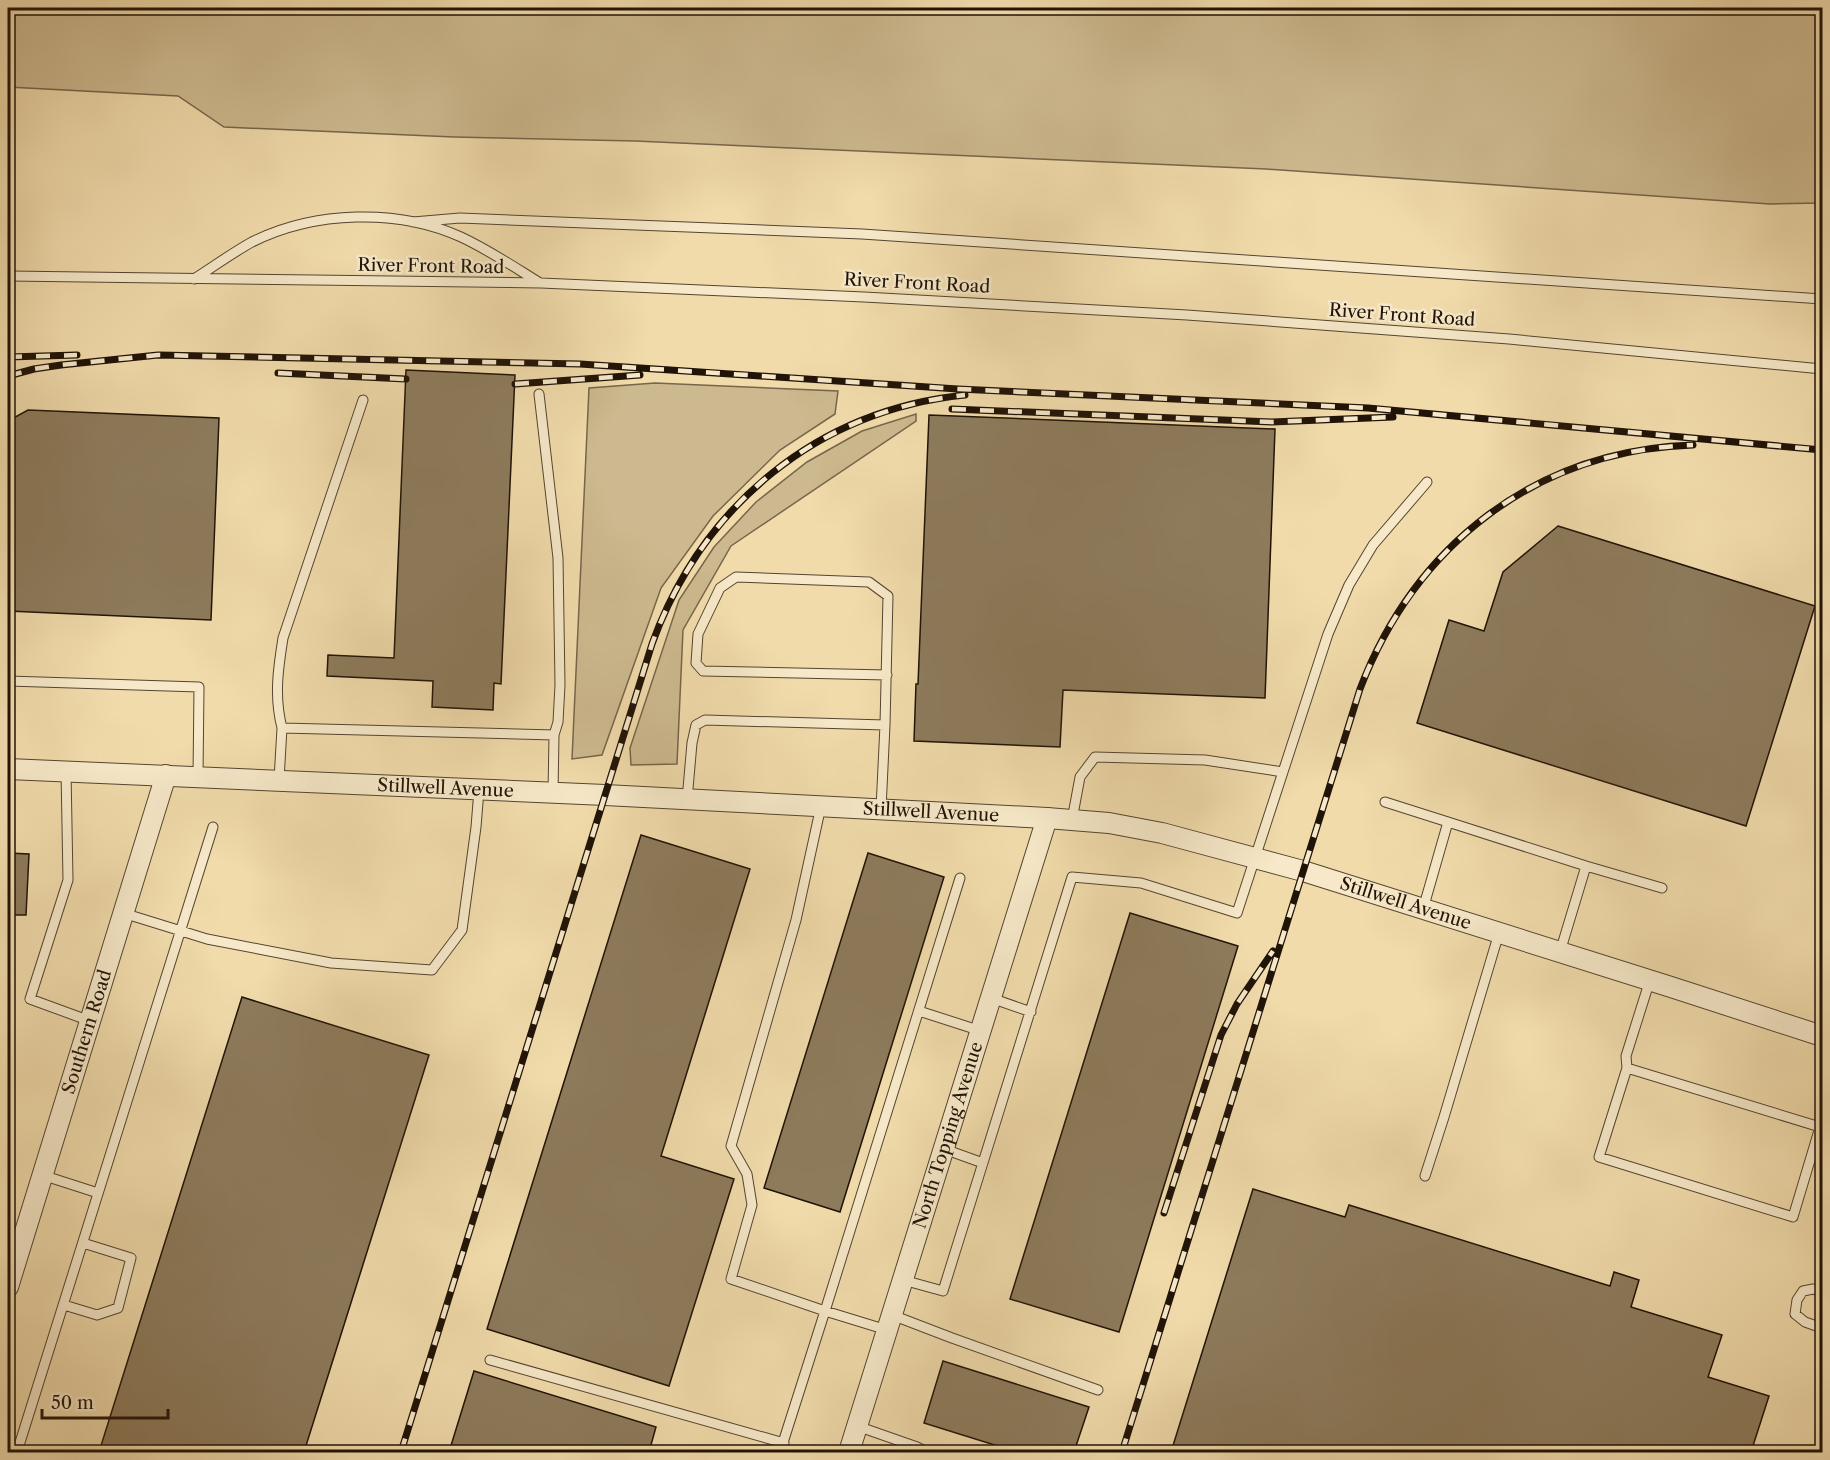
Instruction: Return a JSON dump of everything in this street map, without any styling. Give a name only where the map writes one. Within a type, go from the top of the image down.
[{"type":"street","name":"Stillwell Avenue","points":[[8,769],[821,806],[1109,823],[1162,833],[1256,859],[1423,909],[1822,1036]]},
{"type":"street","name":"Southern Road","points":[[8,1287],[166,776]]},
{"type":"street","name":"North Topping Avenue","points":[[849,1452],[1047,818]]},
{"type":"lane","points":[[194,279],[252,243],[287,228],[331,219],[373,218],[413,222],[460,218],[862,234],[1822,299]]},
{"type":"lane","points":[[413,222],[460,237],[541,284]]},
{"type":"lane","name":"River Front Road","points":[[8,276],[541,284],[864,297],[1187,315],[1509,339],[1822,369]]},
{"type":"lane","points":[[539,394],[558,558],[560,685],[558,722],[554,735],[553,793]]},
{"type":"lane","points":[[279,780],[282,728],[277,708],[278,672],[283,638],[363,400]]},
{"type":"lane","points":[[903,1280],[943,1291],[1072,877],[1141,883],[1237,913],[1328,634],[1349,585],[1373,545],[1427,482]]},
{"type":"lane","points":[[881,809],[887,675],[888,596],[869,582],[736,577],[720,588],[698,634],[696,663],[703,671],[887,675]]},
{"type":"lane","points":[[8,681],[199,687],[198,777]]},
{"type":"lane","points":[[687,800],[692,743],[696,725],[705,720],[885,725]]},
{"type":"lane","points":[[282,728],[554,735]]},
{"type":"lane","points":[[1072,820],[1080,777],[1095,757],[1205,760],[1283,772]]},
{"type":"lane","points":[[66,771],[68,880],[30,999],[90,1021]]},
{"type":"lane","points":[[123,913],[180,932],[331,963],[432,970],[462,930],[479,790]]},
{"type":"lane","points":[[1385,802],[1662,888]]},
{"type":"lane","points":[[821,806],[796,920],[731,1146],[747,1174],[752,1204],[731,1279],[825,1311],[890,1322],[952,1338],[1098,1390]]},
{"type":"lane","points":[[1423,909],[1448,822]]},
{"type":"lane","points":[[17,1452],[213,827]]},
{"type":"lane","points":[[1560,952],[1586,866]]},
{"type":"lane","points":[[490,1360],[782,1448],[960,878]]},
{"type":"lane","points":[[1425,1176],[1499,933]]},
{"type":"lane","points":[[1627,1068],[1821,1123],[1793,1217],[1599,1157],[1627,1068],[1626,1056],[1650,980]]},
{"type":"lane","points":[[991,998],[1030,1012]]},
{"type":"lane","points":[[919,1011],[981,1031]]},
{"type":"lane","points":[[944,1149],[982,1163]]},
{"type":"lane","points":[[42,1175],[98,1193]]},
{"type":"lane","points":[[64,1305],[97,1315],[118,1308],[131,1258],[83,1243]]},
{"type":"lane","points":[[1822,1292],[1813,1289],[1803,1291],[1797,1300],[1795,1314],[1805,1322],[1822,1328]]},
{"type":"lane","points":[[857,1426],[927,1452]]},
{"type":"shaded area","points":[[8,8],[1822,8],[1822,203],[1770,204],[1266,169],[635,141],[454,137],[224,127],[178,96],[8,87]]},
{"type":"shaded area","points":[[655,383],[838,391],[835,414],[780,450],[713,516],[661,588],[602,755],[572,759],[589,388]]},
{"type":"shaded area","points":[[916,414],[916,421],[731,546],[683,630],[677,764],[631,765],[630,748],[679,600],[714,547],[756,502],[807,462],[862,431]]},
{"type":"building","points":[[406,370],[515,375],[501,684],[494,683],[493,710],[432,707],[433,681],[327,676],[328,655],[394,658]]},
{"type":"building","points":[[28,410],[219,418],[211,620],[8,611],[8,421]]},
{"type":"building","points":[[929,415],[1275,429],[1265,698],[1063,690],[1060,747],[914,741]]},
{"type":"building","points":[[1558,526],[1815,606],[1746,826],[1417,723],[1449,620],[1484,631],[1503,572]]},
{"type":"building","points":[[641,835],[750,869],[661,1156],[734,1179],[669,1386],[487,1329]]},
{"type":"building","points":[[8,853],[29,854],[26,915],[8,915]]},
{"type":"building","points":[[868,853],[944,877],[840,1212],[764,1188]]},
{"type":"building","points":[[1130,913],[1238,946],[1119,1332],[1010,1299]]},
{"type":"building","points":[[242,997],[429,1055],[304,1452],[99,1452]]},
{"type":"building","points":[[1253,1189],[1345,1217],[1349,1205],[1610,1286],[1614,1272],[1639,1280],[1631,1307],[1722,1335],[1708,1377],[1769,1396],[1751,1452],[1171,1452]]},
{"type":"building","points":[[943,1361],[1089,1407],[1074,1452],[1017,1452],[924,1423]]},
{"type":"building","points":[[474,1371],[656,1427],[649,1452],[449,1452]]},
{"type":"railway","points":[[8,357],[77,355]]},
{"type":"railway","points":[[8,376],[61,365],[158,355],[580,364],[958,389],[1368,408],[1822,450]]},
{"type":"railway","points":[[278,373],[406,379]]},
{"type":"railway","points":[[515,384],[640,375]]},
{"type":"railway","points":[[401,1452],[652,644],[674,594],[701,549],[734,509],[772,473],[814,444],[861,421],[911,404],[965,395]]},
{"type":"railway","points":[[952,409],[1272,422],[1393,417]]},
{"type":"railway","points":[[1122,1452],[1360,689],[1384,637],[1413,591],[1448,550],[1488,515],[1533,486],[1582,465],[1636,451],[1693,445]]},
{"type":"railway","points":[[1164,1213],[1221,1035],[1237,1004],[1273,951]]}]
